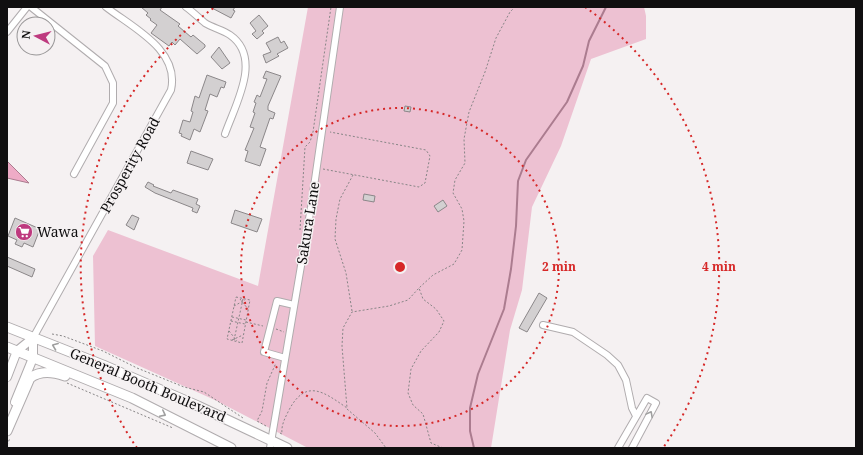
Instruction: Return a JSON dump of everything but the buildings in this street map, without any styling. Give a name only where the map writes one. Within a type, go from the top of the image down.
[{"type":"highway","name":"General Booth Boulevard","points":[[7,327],[103,365],[271,439],[287,448]]},
{"type":"highway","name":"General Booth Boulevard","points":[[7,347],[128,396],[231,448]]},
{"type":"highway","points":[[8,434],[28,382],[38,374],[57,374],[97,389],[128,396]]},
{"type":"main road","points":[[7,376],[17,351],[33,338]]},
{"type":"main road","points":[[7,421],[33,358],[33,338]]},
{"type":"street","points":[[7,32],[27,7]]},
{"type":"street","points":[[31,7],[105,66],[113,83],[113,103],[74,174]]},
{"type":"street","name":"Prosperity Road","points":[[33,338],[171,90],[172,71],[164,54],[106,7]]},
{"type":"street","points":[[186,7],[194,9],[205,23],[230,35],[240,44],[246,55],[246,76],[225,134]]},
{"type":"street","name":"Sakura Lane","points":[[271,439],[282,357],[294,305],[317,168],[340,7]]},
{"type":"street","points":[[282,357],[264,352],[277,301],[294,305]]},
{"type":"street","points":[[543,325],[573,332],[607,355],[618,365],[626,380],[632,408],[636,416]]},
{"type":"street","points":[[618,448],[647,398],[656,403],[632,448]]},
{"type":"path","points":[[300,237],[305,147],[310,142],[313,132],[331,7]]},
{"type":"path","points":[[352,312],[389,306],[408,300],[433,274],[454,264],[462,250],[464,222],[462,209],[453,193],[455,180],[465,163],[464,139],[469,112],[485,72],[496,38],[510,12],[515,7]]},
{"type":"path","points":[[317,168],[419,187],[425,183],[430,156],[426,150],[322,131]]},
{"type":"path","points":[[347,408],[342,346],[343,328],[352,312],[346,273],[335,239],[336,219],[340,199],[354,174]]},
{"type":"path","points":[[419,288],[423,299],[436,308],[444,320],[439,332],[422,351],[411,369],[408,393],[413,405],[423,414],[431,443],[443,448]]},
{"type":"path","points":[[236,297],[240,298],[250,300],[242,343],[227,340],[236,297]]},
{"type":"path","points":[[240,298],[248,310]]},
{"type":"path","points":[[234,341],[243,299]]},
{"type":"path","points":[[234,306],[246,299]]},
{"type":"path","points":[[232,317],[245,324]]},
{"type":"path","points":[[231,321],[246,320]]},
{"type":"path","points":[[229,331],[237,342]]},
{"type":"path","points":[[283,338],[285,332]]},
{"type":"path","points":[[52,334],[63,336],[103,351],[137,368],[184,387],[204,392],[246,420]]},
{"type":"path","points":[[231,340],[243,335]]},
{"type":"path","points":[[257,422],[262,411],[267,383],[282,357]]},
{"type":"path","points":[[64,382],[173,428]]},
{"type":"path","points":[[257,422],[271,439],[282,434],[281,426],[296,398],[305,391],[316,390],[347,408],[375,433],[386,448]]},
{"type":"path","points":[[7,445],[8,434]]},
{"type":"shaded area","points":[[308,7],[644,7],[646,16],[646,39],[591,59],[561,146],[532,207],[522,290],[510,330],[491,448],[308,448],[217,401],[95,346],[93,256],[108,230],[258,286]]},
{"type":"shaded area","points":[[7,161],[29,183],[7,178]]},
{"type":"waterway","points":[[474,448],[470,431],[470,408],[478,374],[504,309],[511,269],[516,226],[518,181],[526,160],[567,102],[583,66],[589,41],[606,7]]},
{"type":"place","name":"Wawa","points":[[24,232]]}]
